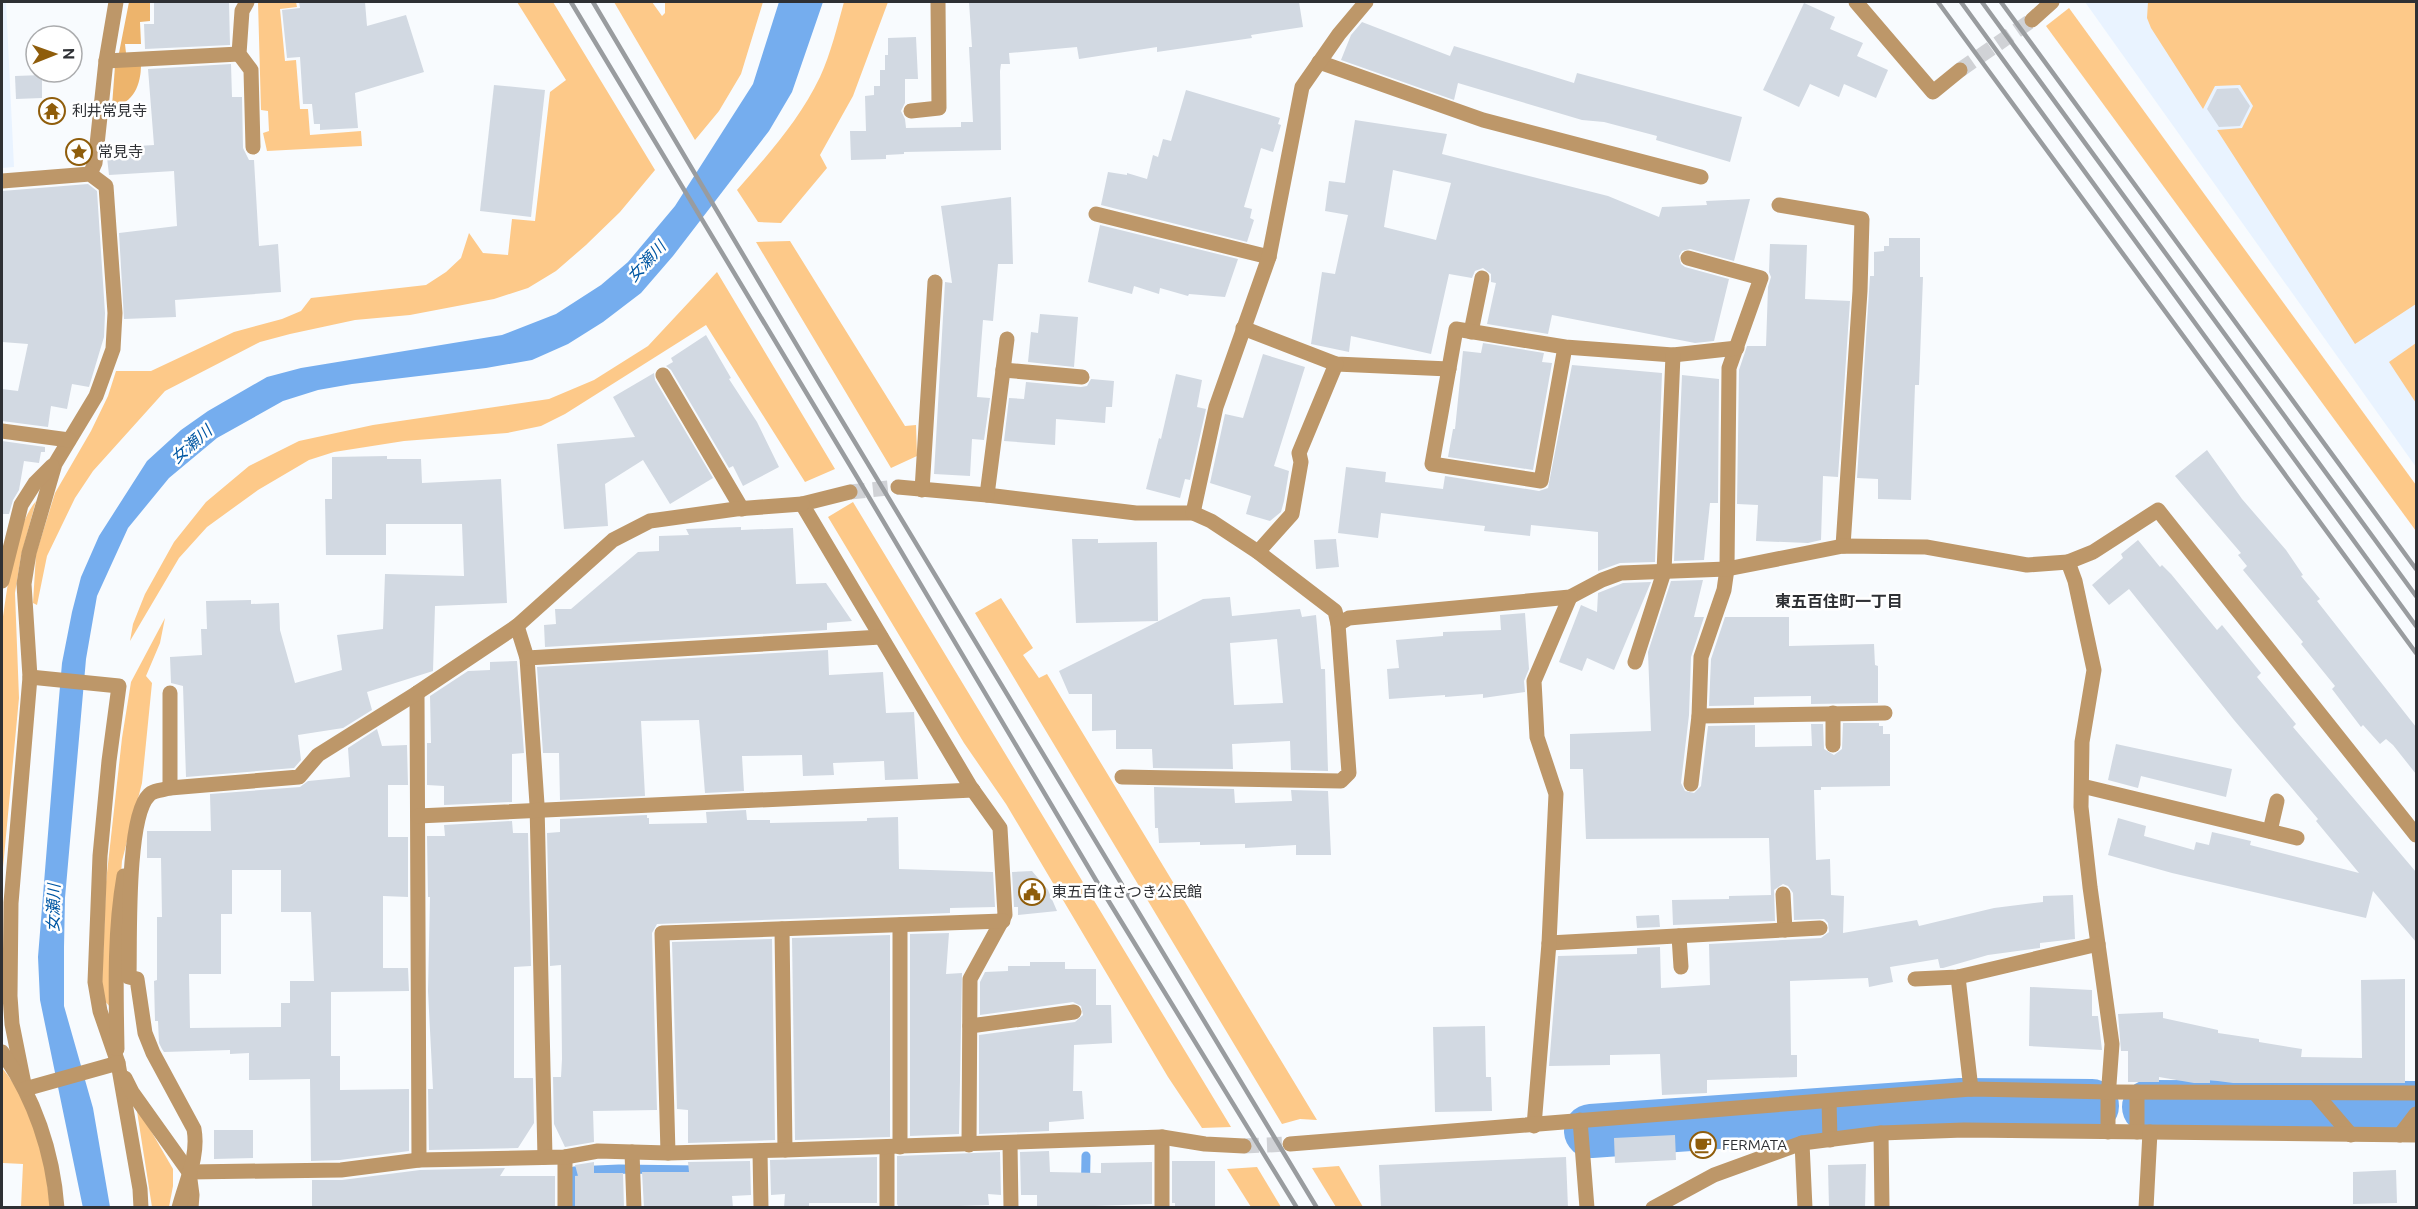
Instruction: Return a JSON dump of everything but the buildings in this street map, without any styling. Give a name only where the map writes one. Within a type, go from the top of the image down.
[{"type":"street","points":[[90,174],[95,164],[106,61],[116,2]]},
{"type":"street","points":[[247,2],[242,11],[239,54],[251,70],[253,147]]},
{"type":"street","points":[[911,111],[939,108],[938,2]]},
{"type":"street","points":[[1193,513],[1216,407],[1269,257],[1302,87],[1366,2]]},
{"type":"street","points":[[1856,2],[1933,92],[1960,70]]},
{"type":"street","points":[[2032,20],[2052,2]]},
{"type":"street","points":[[106,61],[239,54]]},
{"type":"street","points":[[1319,62],[1484,120],[1701,177]]},
{"type":"street","points":[[2,181],[90,174],[106,186],[115,313],[113,349],[96,396],[55,464],[29,553],[24,584],[35,678],[11,903],[12,1024],[45,1146],[56,1191],[57,1208]]},
{"type":"street","points":[[1779,205],[1862,219],[1860,291],[1843,546]]},
{"type":"street","points":[[1096,214],[1269,257]]},
{"type":"street","points":[[1688,258],[1761,278],[1730,368],[1727,569],[1724,590],[1701,657],[1699,716],[1691,784]]},
{"type":"street","points":[[1471,332],[1482,278]]},
{"type":"street","points":[[922,490],[935,282]]},
{"type":"street","points":[[1243,328],[1336,364],[1449,369]]},
{"type":"street","points":[[1565,347],[1541,481],[1432,464],[1456,329],[1565,347],[1673,355],[1737,348]]},
{"type":"street","points":[[987,495],[1007,339]]},
{"type":"street","points":[[1635,662],[1664,572],[1673,355]]},
{"type":"street","points":[[1258,552],[1292,514],[1301,462],[1299,453],[1336,364]]},
{"type":"street","points":[[1003,370],[1082,378]]},
{"type":"street","points":[[663,375],[742,509]]},
{"type":"street","points":[[2,430],[69,440]]},
{"type":"street","points":[[2,581],[21,505],[34,483],[55,464]]},
{"type":"street","points":[[898,487],[1136,513],[1193,513],[1211,520],[1258,552],[1335,611],[1338,624],[1349,773],[1341,781],[1122,777]]},
{"type":"street","points":[[190,1208],[192,1195],[189,1172],[111,1065],[121,892],[142,803],[150,793],[170,788],[299,777],[318,755],[417,693],[517,626],[613,540],[650,521],[802,504],[850,492]]},
{"type":"street","points":[[802,504],[973,790],[1000,828],[1005,915],[970,979],[969,1145]]},
{"type":"street","points":[[1338,624],[1349,618],[1570,597],[1610,576],[1621,573],[1727,569],[1843,546],[1926,547],[2027,565],[2068,562],[2093,552],[2158,510],[2416,835]]},
{"type":"street","points":[[2068,562],[2075,581],[2094,670],[2082,742],[2081,807],[2112,1044],[2108,1132]]},
{"type":"street","points":[[1534,1126],[1549,943],[1556,794],[1537,737],[1533,681],[1570,597]]},
{"type":"street","points":[[517,626],[527,658],[537,810],[545,1156]]},
{"type":"street","points":[[527,658],[881,637]]},
{"type":"street","points":[[35,678],[119,686],[100,856],[95,982],[111,1065],[138,1178],[141,1208]]},
{"type":"street","points":[[170,693],[170,788]]},
{"type":"street","points":[[417,693],[420,1160]]},
{"type":"street","points":[[1833,713],[1833,745]]},
{"type":"street","points":[[1699,716],[1885,713]]},
{"type":"street","points":[[2082,786],[2297,838]]},
{"type":"street","points":[[418,816],[973,790]]},
{"type":"street","points":[[2270,831],[2277,801]]},
{"type":"street","points":[[133,838],[129,977],[137,979],[143,1025],[153,1053],[194,1129],[197,1143],[196,1154],[179,1208]]},
{"type":"street","points":[[1783,894],[1785,930]]},
{"type":"street","points":[[668,1153],[662,933],[1003,921]]},
{"type":"street","points":[[887,1208],[894,1147],[900,925]]},
{"type":"street","points":[[1549,943],[1820,928]]},
{"type":"street","points":[[782,929],[785,1150]]},
{"type":"street","points":[[1679,936],[1681,967]]},
{"type":"street","points":[[1915,979],[1958,977],[2098,944]]},
{"type":"street","points":[[1958,977],[1971,1089]]},
{"type":"street","points":[[970,1026],[1074,1012]]},
{"type":"street","points":[[2,1052],[29,1088]]},
{"type":"street","points":[[29,1088],[111,1065]]},
{"type":"street","points":[[1290,1144],[1534,1126],[1580,1120],[1829,1103],[1971,1089],[2137,1092],[2323,1103],[2416,1093]]},
{"type":"street","points":[[2137,1092],[2143,1132],[2146,1208]]},
{"type":"street","points":[[1829,1103],[1830,1140]]},
{"type":"street","points":[[2323,1103],[2351,1135]]},
{"type":"street","points":[[2400,1135],[2416,1114]]},
{"type":"street","points":[[1580,1120],[1587,1208]]},
{"type":"street","points":[[1653,1208],[1714,1175],[1802,1143],[1881,1133],[1964,1130],[2416,1135]]},
{"type":"street","points":[[1881,1133],[1882,1208]]},
{"type":"street","points":[[189,1172],[341,1170],[420,1160],[565,1157],[598,1151],[668,1153],[760,1151],[1162,1137],[1205,1144],[1244,1146]]},
{"type":"street","points":[[1162,1137],[1162,1208]]},
{"type":"street","points":[[1010,1143],[1011,1208]]},
{"type":"street","points":[[1802,1143],[1805,1208]]},
{"type":"street","points":[[760,1151],[761,1208]]},
{"type":"street","points":[[632,1152],[634,1208]]},
{"type":"street","points":[[565,1157],[565,1208]]},
{"type":"shaded area","points":[[2,2],[6,2],[14,167],[2,168]]},
{"type":"shaded area","points":[[129,2],[150,2],[150,21],[140,22],[141,44],[125,44],[126,53],[119,53]]},
{"type":"shaded area","points":[[258,2],[296,2],[297,7],[280,9],[285,61],[296,60],[300,109],[308,109],[310,135],[361,131],[362,146],[267,151],[263,133],[269,131],[268,111],[261,110]]},
{"type":"shaded area","points":[[517,2],[553,2],[655,170],[620,212],[586,245],[556,271],[528,288],[494,299],[410,315],[355,320],[260,342],[165,391],[93,471],[75,498],[47,556],[37,605],[33,603],[36,554],[55,493],[91,431],[108,396],[116,371],[151,371],[234,332],[282,319],[301,311],[311,298],[426,285],[446,272],[461,258],[469,233],[483,253],[508,255],[512,219],[535,221],[550,92],[566,80]]},
{"type":"shaded area","points":[[614,2],[652,2],[662,16],[665,13],[665,2],[763,2],[741,74],[719,111],[695,140]]},
{"type":"shaded area","points":[[844,2],[888,2],[853,96],[820,155],[827,168],[781,223],[758,222],[737,190],[783,136],[812,92],[834,40]]},
{"type":"shaded area","points":[[2085,2],[2416,2],[2416,467]]},
{"type":"shaded area","points":[[2148,2],[2416,2],[2416,304],[2355,344],[2217,130],[2242,128],[2253,106],[2240,85],[2215,86],[2203,109],[2151,28],[2147,18]]},
{"type":"shaded area","points":[[2069,8],[2416,485],[2416,531],[2046,26]]},
{"type":"shaded area","points":[[141,64],[140,79],[135,92],[126,101],[112,106],[115,66]]},
{"type":"shaded area","points":[[790,241],[905,426],[916,425],[917,456],[891,468],[756,242]]},
{"type":"shaded area","points":[[717,272],[835,469],[805,482],[706,325],[565,414],[541,426],[507,433],[404,441],[334,452],[309,460],[258,490],[207,527],[179,558],[130,641],[133,624],[145,594],[174,542],[206,502],[249,466],[299,441],[373,425],[549,399],[594,380],[648,346]]},
{"type":"shaded area","points":[[2416,343],[2416,403],[2389,362]]},
{"type":"shaded area","points":[[36,501],[21,556],[15,593],[19,698],[2,878],[2,624],[17,542],[28,512]]},
{"type":"shaded area","points":[[853,502],[1231,1127],[1202,1128],[1168,1077],[1006,804],[964,743],[828,517]]},
{"type":"shaded area","points":[[1001,598],[1033,648],[1023,655],[1039,678],[1047,674],[1317,1120],[1300,1119],[1282,1124],[975,613]]},
{"type":"shaded area","points":[[165,618],[160,643],[146,676],[152,683],[142,783],[122,861],[111,1008],[103,999],[102,981],[106,882],[122,738],[131,682]]},
{"type":"shaded area","points":[[2,1068],[13,1083],[30,1116],[45,1170],[50,1207],[21,1207],[23,1164],[3,1163]]},
{"type":"shaded area","points":[[136,1105],[173,1169],[169,1207],[152,1207]]},
{"type":"shaded area","points":[[1339,1166],[1363,1207],[1336,1207],[1312,1168]]},
{"type":"shaded area","points":[[1257,1167],[1281,1207],[1251,1207],[1227,1169]]},
{"type":"water","name":"女瀬川","points":[[779,2],[823,2],[792,92],[769,131],[673,256],[641,293],[603,322],[568,344],[532,360],[486,368],[352,384],[318,390],[283,401],[217,438],[169,478],[128,528],[97,596],[86,659],[65,898],[64,1006],[93,1108],[110,1207],[83,1208],[40,1000],[38,957],[62,663],[81,577],[99,536],[147,461],[181,430],[208,411],[267,377],[301,368],[502,335],[556,314],[601,285],[628,262],[675,206],[753,84]]},
{"type":"waterway","points":[[1591,1131],[1961,1105],[2092,1106]]},
{"type":"waterway","points":[[2149,1107],[2416,1108]]},
{"type":"waterway","points":[[1085,1208],[1086,1156]]},
{"type":"waterway","points":[[575,1208],[574,1171],[700,1170]]},
{"type":"tunnel","points":[[1960,70],[2032,20]]},
{"type":"tunnel","points":[[850,492],[898,487]]},
{"type":"tunnel","points":[[1244,1146],[1290,1144]]},
{"type":"railway","points":[[571,2],[1100,887],[1297,1208]]},
{"type":"railway","points":[[593,2],[821,386],[1317,1208]]},
{"type":"railway","points":[[1938,2],[2416,653]]},
{"type":"railway","points":[[1961,2],[2416,626]]},
{"type":"railway","points":[[1982,2],[2416,596]]},
{"type":"railway","points":[[2001,2],[2416,569]]},
{"type":"place","name":"利井常見寺","points":[[52,111]]},
{"type":"place","name":"常見寺","points":[[79,152]]},
{"type":"place","name":"東五百住さつき公民館","points":[[1032,892]]},
{"type":"place","name":"FERMATA","points":[[1703,1145]]},
{"type":"district","name":"東五百住町一丁目","points":[[1839,601]]}]
